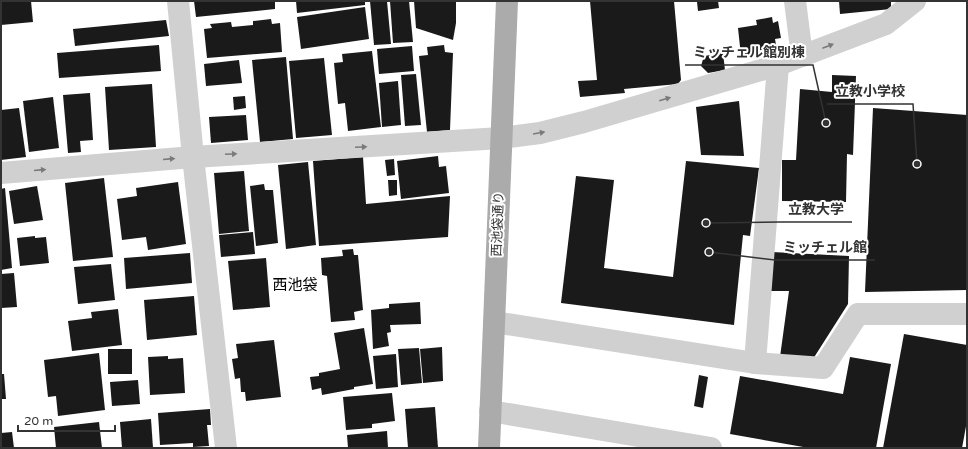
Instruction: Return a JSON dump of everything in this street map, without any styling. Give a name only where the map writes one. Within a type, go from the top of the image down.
[{"type":"main road","name":"西池袋通り","points":[[489,448],[507,1]]},
{"type":"street","points":[[178,1],[192,157],[226,448]]},
{"type":"street","points":[[795,1],[802,56]]},
{"type":"street","points":[[1,173],[192,157],[501,138],[540,134],[778,65],[886,24],[916,1]]},
{"type":"street","points":[[755,363],[778,65]]},
{"type":"street","points":[[494,322],[755,363],[823,368],[858,314],[967,314]]},
{"type":"street","points":[[490,411],[711,448]]},
{"type":"building","points":[[1,1],[31,1],[33,22],[1,25]]},
{"type":"building","points":[[194,1],[275,1],[275,9],[196,17]]},
{"type":"building","points":[[296,1],[365,1],[365,5],[297,13]]},
{"type":"building","points":[[370,1],[387,1],[391,44],[374,45]]},
{"type":"building","points":[[390,1],[409,1],[413,42],[393,43]]},
{"type":"building","points":[[414,1],[456,1],[456,23],[453,40],[416,28]]},
{"type":"building","points":[[590,1],[674,1],[681,80],[678,84],[624,89],[625,93],[580,97],[578,81],[597,80]]},
{"type":"building","points":[[718,1],[719,8],[698,11],[697,2]]},
{"type":"building","points":[[839,1],[891,1],[891,9],[840,14]]},
{"type":"building","points":[[365,7],[369,39],[301,49],[297,17]]},
{"type":"building","points":[[772,17],[773,23],[778,21],[781,38],[775,39],[777,51],[741,56],[738,28],[757,25],[756,20]]},
{"type":"building","points":[[271,19],[272,24],[280,23],[282,52],[207,58],[204,29],[212,28],[210,24],[231,22],[232,27],[253,25],[253,21]]},
{"type":"building","points":[[166,20],[169,36],[75,46],[73,29]]},
{"type":"building","points":[[159,45],[161,71],[59,78],[57,53]]},
{"type":"building","points":[[444,45],[445,52],[453,53],[450,130],[427,132],[419,56],[428,55],[427,47]]},
{"type":"building","points":[[412,46],[414,71],[379,74],[377,49]]},
{"type":"building","points":[[372,51],[381,127],[348,131],[345,103],[338,104],[334,63],[343,62],[342,54]]},
{"type":"building","points":[[723,53],[725,70],[708,73],[701,66],[704,56]]},
{"type":"building","points":[[286,57],[293,139],[260,142],[252,60]]},
{"type":"building","points":[[324,58],[332,135],[296,138],[289,61]]},
{"type":"building","points":[[239,60],[242,83],[206,86],[204,64]]},
{"type":"building","points":[[416,74],[421,125],[405,126],[401,75]]},
{"type":"building","points":[[832,75],[856,76],[853,155],[847,154],[846,202],[782,201],[782,160],[796,160],[800,89],[832,92]]},
{"type":"building","points":[[398,81],[401,125],[382,127],[379,83]]},
{"type":"building","points":[[152,84],[156,147],[109,150],[105,87]]},
{"type":"building","points":[[90,93],[93,140],[80,141],[81,152],[68,153],[63,95]]},
{"type":"building","points":[[245,96],[246,108],[234,110],[233,97]]},
{"type":"building","points":[[53,97],[59,148],[29,152],[23,101]]},
{"type":"building","points":[[739,101],[744,156],[701,155],[696,107]]},
{"type":"building","points":[[19,108],[26,157],[1,160],[1,110]]},
{"type":"building","points":[[873,108],[967,115],[967,290],[865,292]]},
{"type":"building","points":[[246,115],[248,140],[211,143],[209,117]]},
{"type":"building","points":[[438,156],[439,167],[446,166],[449,193],[401,199],[397,161]]},
{"type":"building","points":[[363,157],[366,204],[450,196],[448,237],[319,246],[313,161]]},
{"type":"building","points":[[394,159],[395,175],[387,176],[385,160]]},
{"type":"building","points":[[686,161],[759,168],[750,236],[743,235],[734,325],[561,303],[576,176],[614,180],[604,268],[673,277]]},
{"type":"building","points":[[308,162],[316,245],[286,249],[278,165]]},
{"type":"building","points":[[244,171],[249,231],[219,234],[214,173]]},
{"type":"building","points":[[104,178],[113,257],[73,261],[65,183]]},
{"type":"building","points":[[388,180],[397,180],[397,195],[389,196]]},
{"type":"building","points":[[178,182],[186,244],[148,250],[146,237],[122,240],[117,199],[137,196],[136,188]]},
{"type":"building","points":[[264,184],[265,190],[273,190],[278,243],[256,246],[250,186]]},
{"type":"building","points":[[37,186],[43,220],[14,224],[9,191]]},
{"type":"building","points":[[5,188],[12,268],[1,270],[1,189]]},
{"type":"building","points":[[253,232],[255,254],[221,257],[219,235]]},
{"type":"building","points":[[35,236],[35,238],[46,237],[49,263],[20,266],[17,238]]},
{"type":"building","points":[[353,249],[354,255],[358,255],[363,310],[354,312],[355,320],[331,322],[327,276],[322,275],[321,258],[343,256],[342,250]]},
{"type":"building","points":[[772,252],[849,256],[848,304],[813,359],[780,357],[789,291],[770,291]]},
{"type":"building","points":[[190,253],[192,283],[126,289],[124,258]]},
{"type":"building","points":[[266,258],[270,307],[233,310],[228,261]]},
{"type":"building","points":[[111,264],[115,300],[78,304],[74,267]]},
{"type":"building","points":[[14,273],[17,307],[1,308],[1,274]]},
{"type":"building","points":[[194,296],[197,335],[147,340],[144,300]]},
{"type":"building","points":[[420,302],[421,324],[390,325],[391,332],[387,333],[389,346],[373,349],[371,310],[389,308],[389,304]]},
{"type":"building","points":[[118,309],[122,345],[72,351],[68,321],[92,318],[91,312]]},
{"type":"building","points":[[364,328],[373,384],[322,395],[321,388],[312,390],[310,377],[319,376],[319,373],[340,369],[334,333]]},
{"type":"building","points":[[904,334],[967,345],[967,421],[962,448],[883,448]]},
{"type":"building","points":[[274,340],[281,397],[246,401],[245,392],[241,392],[240,378],[235,379],[232,359],[238,358],[236,344]]},
{"type":"building","points":[[442,347],[443,381],[423,383],[420,349]]},
{"type":"building","points":[[419,348],[422,383],[401,385],[398,349]]},
{"type":"building","points":[[108,349],[132,349],[132,374],[108,374]]},
{"type":"building","points":[[99,353],[105,410],[58,416],[56,396],[48,397],[44,360]]},
{"type":"building","points":[[396,354],[398,387],[376,389],[373,356]]},
{"type":"building","points":[[168,356],[168,359],[183,358],[185,393],[150,395],[148,357]]},
{"type":"building","points":[[850,357],[891,364],[876,448],[809,448],[730,434],[740,376],[843,394]]},
{"type":"building","points":[[1,374],[4,374],[6,399],[1,399]]},
{"type":"building","points":[[699,375],[708,377],[703,408],[694,406]]},
{"type":"building","points":[[138,380],[140,404],[112,406],[110,382]]},
{"type":"building","points":[[392,393],[395,421],[372,424],[372,428],[346,430],[343,397]]},
{"type":"building","points":[[435,407],[438,448],[408,448],[405,409]]},
{"type":"building","points":[[210,409],[211,425],[207,425],[209,446],[193,447],[193,443],[160,445],[158,413]]},
{"type":"building","points":[[151,419],[153,448],[122,448],[120,422]]},
{"type":"building","points":[[99,422],[102,448],[56,448],[54,427]]},
{"type":"building","points":[[387,431],[388,448],[348,448],[347,435]]},
{"type":"building","points":[[12,432],[14,448],[1,448],[1,433]]},
{"type":"place","name":"ミッチェル館別棟","points":[[826,123]]},
{"type":"place","name":"立教小学校","points":[[917,164]]},
{"type":"place","name":"立教大学","points":[[706,223]]},
{"type":"place","name":"ミッチェル館","points":[[709,252]]},
{"type":"district","name":"西池袋","points":[[295,285]]}]
